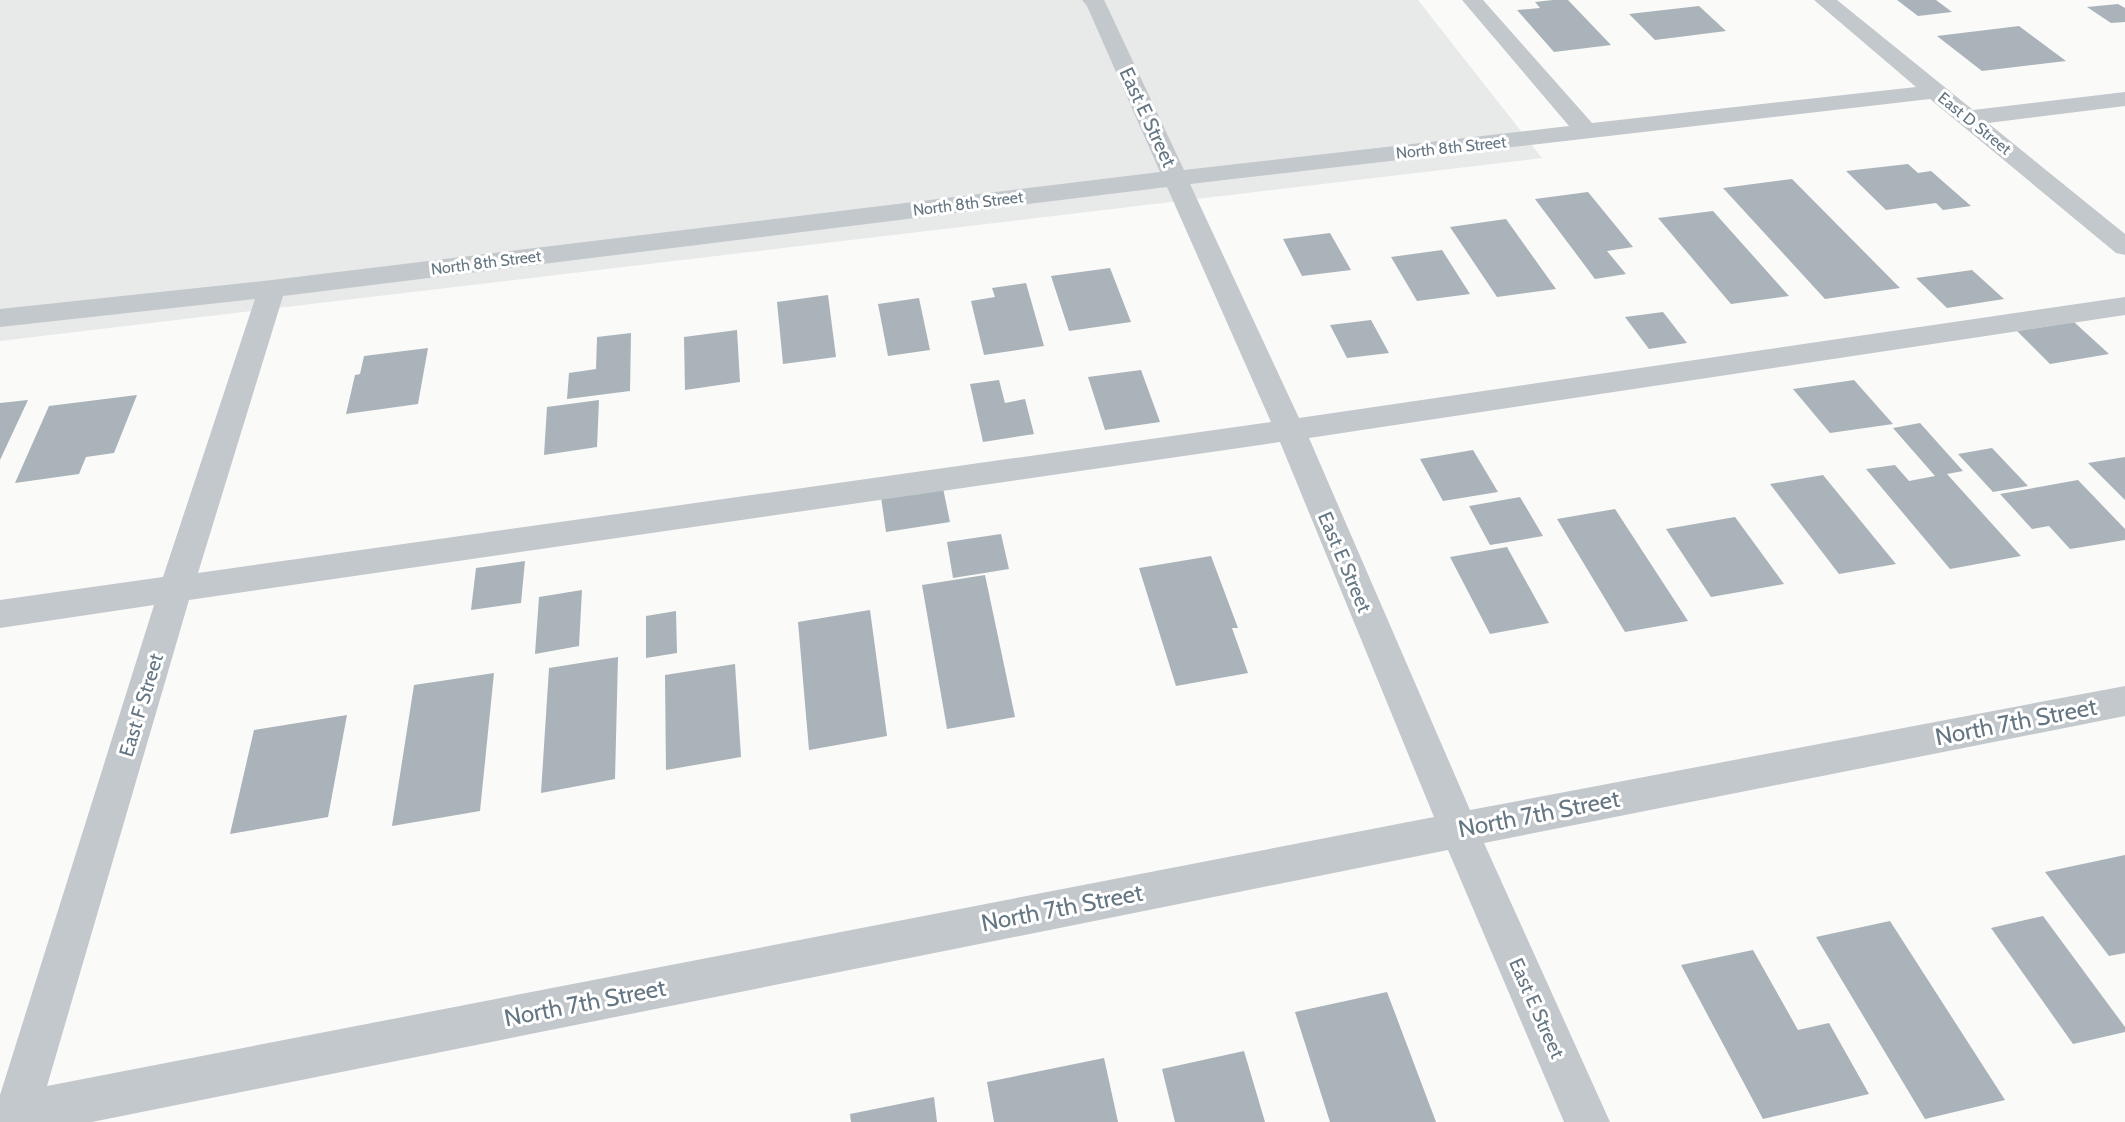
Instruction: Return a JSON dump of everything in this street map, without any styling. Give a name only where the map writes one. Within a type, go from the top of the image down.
[{"type":"street","points":[[1472,0],[1586,131]]},
{"type":"street","name":"East D Street","points":[[1824,0],[2125,247]]},
{"type":"street","name":"East E Street","points":[[1094,2],[1290,430],[1459,830],[1587,1122]]},
{"type":"street","name":"North 8th Street","points":[[0,318],[272,289],[1176,178],[1937,91]]},
{"type":"street","points":[[1969,118],[2125,99]]},
{"type":"street","name":"East F Street","points":[[10,1119],[272,289]]},
{"type":"street","points":[[0,614],[1290,430],[2125,306]]},
{"type":"street","name":"North 7th Street","points":[[10,1119],[1459,830],[2125,701]]},
{"type":"shaded area","points":[[0,0],[1418,0],[1542,158],[0,341]]},
{"type":"building","points":[[1568,0],[1611,45],[1554,52],[1517,10],[1540,8],[1535,2]]},
{"type":"building","points":[[1897,0],[1936,0],[1952,12],[1918,16]]},
{"type":"building","points":[[2118,4],[2125,8],[2125,22],[2111,23],[2087,7]]},
{"type":"building","points":[[1699,6],[1726,31],[1655,40],[1629,14]]},
{"type":"building","points":[[2019,26],[2066,61],[1982,71],[1937,36]]},
{"type":"building","points":[[1908,164],[1918,173],[1931,171],[1971,206],[1943,210],[1936,203],[1886,210],[1846,171]]},
{"type":"building","points":[[1792,179],[1900,288],[1825,299],[1723,188]]},
{"type":"building","points":[[1588,192],[1633,247],[1607,251],[1626,274],[1595,279],[1535,199]]},
{"type":"building","points":[[1713,211],[1789,296],[1731,304],[1658,218]]},
{"type":"building","points":[[1506,219],[1556,289],[1497,297],[1450,227]]},
{"type":"building","points":[[1330,233],[1351,270],[1302,276],[1283,239]]},
{"type":"building","points":[[1442,250],[1470,294],[1417,301],[1391,257]]},
{"type":"building","points":[[1110,268],[1131,322],[1069,331],[1051,276]]},
{"type":"building","points":[[1972,270],[2004,299],[1947,308],[1916,278]]},
{"type":"building","points":[[1026,283],[1044,346],[984,355],[971,301],[995,297],[992,288]]},
{"type":"building","points":[[828,295],[836,357],[783,364],[777,302]]},
{"type":"building","points":[[919,298],[930,350],[888,356],[878,304]]},
{"type":"building","points":[[1663,312],[1687,343],[1649,349],[1625,317]]},
{"type":"building","points":[[1371,320],[1389,353],[1347,358],[1330,325]]},
{"type":"building","points":[[2074,322],[2109,354],[2050,364],[2017,331]]},
{"type":"building","points":[[737,330],[740,382],[685,390],[684,337]]},
{"type":"building","points":[[631,333],[630,391],[567,399],[569,373],[596,369],[597,337]]},
{"type":"building","points":[[428,348],[418,404],[346,414],[355,375],[360,374],[364,356]]},
{"type":"building","points":[[1141,370],[1160,422],[1105,430],[1088,377]]},
{"type":"building","points":[[999,380],[1005,403],[1025,399],[1034,434],[983,442],[970,384]]},
{"type":"building","points":[[1854,380],[1893,424],[1830,433],[1793,389]]},
{"type":"building","points":[[137,395],[114,453],[86,457],[79,474],[15,483],[49,406]]},
{"type":"building","points":[[28,400],[0,460],[0,403]]},
{"type":"building","points":[[599,400],[597,447],[544,455],[547,407]]},
{"type":"building","points":[[1920,423],[1963,471],[1947,474],[2021,556],[1950,569],[1866,469],[1895,465],[1909,481],[1935,476],[1893,428]]},
{"type":"building","points":[[1992,448],[2028,486],[1993,492],[1958,454]]},
{"type":"building","points":[[1473,450],[1498,492],[1443,501],[1420,459]]},
{"type":"building","points":[[2125,457],[2125,500],[2088,463]]},
{"type":"building","points":[[1823,475],[1896,564],[1839,574],[1770,484]]},
{"type":"building","points":[[2078,480],[2125,529],[2125,540],[2070,549],[2049,526],[2032,529],[2000,494]]},
{"type":"building","points":[[943,488],[950,522],[886,532],[881,497]]},
{"type":"building","points":[[1520,497],[1543,536],[1490,545],[1469,506]]},
{"type":"building","points":[[1615,509],[1688,621],[1625,632],[1557,519]]},
{"type":"building","points":[[1735,517],[1784,584],[1711,597],[1666,529]]},
{"type":"building","points":[[1001,534],[1009,569],[953,578],[947,542]]},
{"type":"building","points":[[1507,547],[1549,623],[1490,634],[1450,557]]},
{"type":"building","points":[[1211,556],[1238,628],[1232,628],[1248,673],[1176,686],[1139,568]]},
{"type":"building","points":[[525,561],[521,603],[471,610],[476,568]]},
{"type":"building","points":[[985,575],[1015,717],[947,729],[922,585]]},
{"type":"building","points":[[582,590],[579,646],[535,654],[539,597]]},
{"type":"building","points":[[870,610],[887,736],[809,750],[798,622]]},
{"type":"building","points":[[676,611],[677,653],[646,658],[646,616]]},
{"type":"building","points":[[618,657],[615,779],[541,793],[549,668]]},
{"type":"building","points":[[735,664],[741,757],[666,770],[665,675]]},
{"type":"building","points":[[494,673],[480,811],[392,826],[414,685]]},
{"type":"building","points":[[347,715],[328,817],[230,834],[254,730]]},
{"type":"building","points":[[2125,855],[2125,953],[2109,956],[2045,872]]},
{"type":"building","points":[[2043,916],[2125,1027],[2125,1032],[2073,1044],[1991,928]]},
{"type":"building","points":[[1890,921],[2005,1100],[1925,1119],[1816,937]]},
{"type":"building","points":[[1753,950],[1798,1030],[1829,1023],[1869,1094],[1763,1119],[1681,965]]},
{"type":"building","points":[[1387,992],[1436,1122],[1330,1122],[1295,1012]]},
{"type":"building","points":[[1244,1051],[1265,1122],[1175,1122],[1162,1069]]},
{"type":"building","points":[[1104,1058],[1118,1122],[994,1122],[987,1082]]},
{"type":"building","points":[[934,1097],[937,1122],[851,1122],[850,1114]]}]
